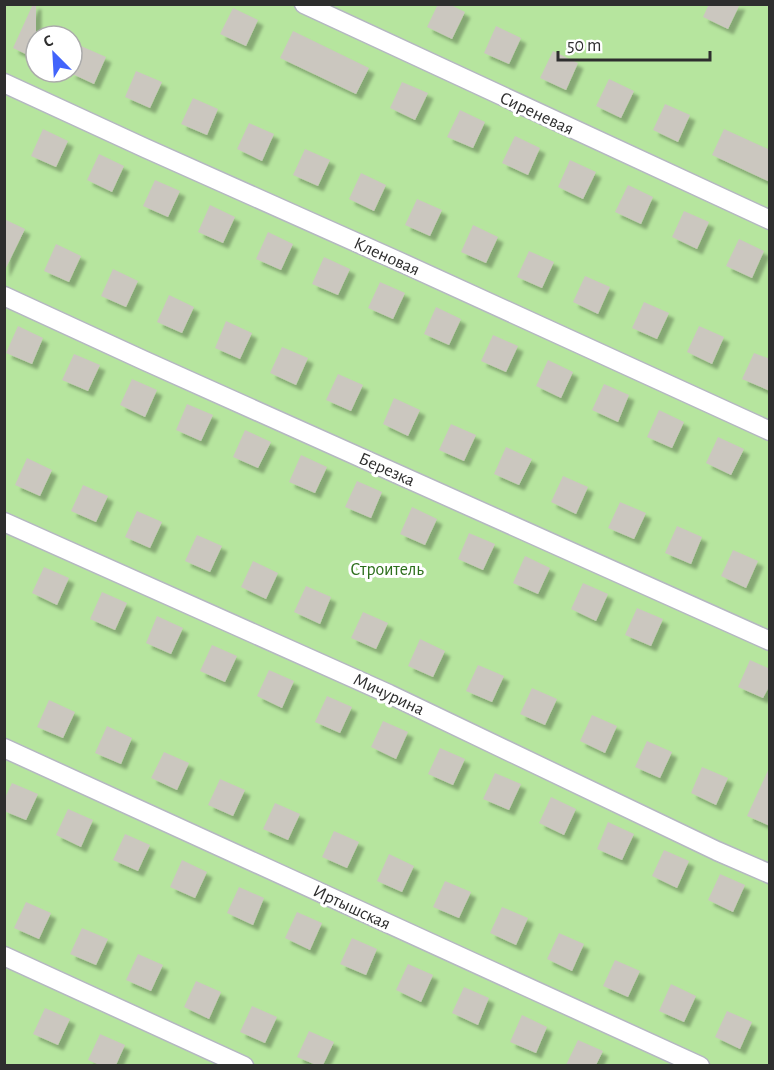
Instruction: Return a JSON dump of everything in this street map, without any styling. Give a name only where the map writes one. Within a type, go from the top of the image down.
[{"type":"street","name":"Сиреневая","points":[[304,4],[770,220]]},
{"type":"street","name":"Кленовая","points":[[4,82],[770,431]]},
{"type":"street","name":"Березка","points":[[4,296],[770,641]]},
{"type":"street","name":"Мичурина","points":[[4,522],[389,694],[717,851],[770,874]]},
{"type":"street","name":"Иртышская","points":[[4,748],[700,1065]]},
{"type":"street","points":[[4,956],[244,1065]]},
{"type":"green space","name":"Строитель","points":[[5,5],[769,5],[769,1065],[5,1065]]},
{"type":"building","points":[[33,4],[36,4],[36,24],[24,24],[24,53],[13,48]]},
{"type":"building","points":[[438,4],[449,4],[465,12],[452,39],[427,27]]},
{"type":"building","points":[[709,4],[740,4],[728,29],[703,17]]},
{"type":"building","points":[[233,8],[258,20],[246,46],[220,34]]},
{"type":"building","points":[[496,26],[521,38],[509,64],[484,53]]},
{"type":"building","points":[[293,31],[369,68],[356,94],[280,58]]},
{"type":"building","points":[[84,47],[106,57],[94,84],[84,79]]},
{"type":"building","points":[[553,51],[578,63],[566,90],[540,78]]},
{"type":"building","points":[[136,71],[162,82],[150,108],[125,97]]},
{"type":"building","points":[[609,79],[634,91],[621,118],[596,106]]},
{"type":"building","points":[[402,82],[428,93],[415,120],[390,108]]},
{"type":"building","points":[[193,98],[218,109],[207,135],[181,124]]},
{"type":"building","points":[[665,104],[690,115],[678,142],[653,130]]},
{"type":"building","points":[[460,110],[485,122],[473,148],[447,137]]},
{"type":"building","points":[[249,123],[274,134],[262,161],[237,149]]},
{"type":"building","points":[[43,129],[68,141],[56,167],[31,156]]},
{"type":"building","points":[[724,129],[770,150],[770,182],[712,155]]},
{"type":"building","points":[[515,136],[540,148],[528,175],[502,163]]},
{"type":"building","points":[[305,149],[330,160],[318,186],[293,175]]},
{"type":"building","points":[[99,154],[124,166],[112,192],[87,180]]},
{"type":"building","points":[[570,160],[596,172],[583,199],[558,187]]},
{"type":"building","points":[[361,173],[386,185],[374,211],[349,199]]},
{"type":"building","points":[[155,180],[180,191],[168,217],[143,206]]},
{"type":"building","points":[[628,185],[653,197],[641,224],[615,212]]},
{"type":"building","points":[[417,199],[442,210],[430,236],[405,225]]},
{"type":"building","points":[[210,205],[235,217],[223,243],[198,232]]},
{"type":"building","points":[[684,211],[709,222],[697,249],[672,237]]},
{"type":"building","points":[[4,219],[25,229],[4,272]]},
{"type":"building","points":[[473,225],[498,237],[486,263],[461,252]]},
{"type":"building","points":[[268,232],[293,244],[281,270],[256,259]]},
{"type":"building","points":[[739,239],[764,251],[752,278],[726,266]]},
{"type":"building","points":[[56,244],[81,256],[69,282],[44,271]]},
{"type":"building","points":[[529,251],[554,262],[542,288],[517,277]]},
{"type":"building","points":[[324,257],[350,269],[338,295],[312,284]]},
{"type":"building","points":[[113,269],[138,281],[126,307],[101,296]]},
{"type":"building","points":[[585,276],[610,287],[598,314],[573,302]]},
{"type":"building","points":[[380,282],[405,293],[393,319],[368,308]]},
{"type":"building","points":[[169,295],[194,307],[182,333],[157,322]]},
{"type":"building","points":[[644,302],[669,313],[657,339],[632,328]]},
{"type":"building","points":[[436,307],[461,319],[449,345],[424,334]]},
{"type":"building","points":[[226,321],[252,333],[240,359],[215,348]]},
{"type":"building","points":[[18,326],[43,338],[32,364],[6,353]]},
{"type":"building","points":[[699,326],[724,337],[712,364],[687,352]]},
{"type":"building","points":[[493,335],[518,346],[506,372],[481,361]]},
{"type":"building","points":[[282,347],[308,358],[296,385],[270,373]]},
{"type":"building","points":[[754,353],[770,359],[770,391],[742,379]]},
{"type":"building","points":[[74,354],[100,365],[88,391],[62,380]]},
{"type":"building","points":[[548,360],[573,372],[561,398],[536,386]]},
{"type":"building","points":[[338,374],[363,385],[351,411],[326,400]]},
{"type":"building","points":[[132,379],[157,390],[145,417],[120,405]]},
{"type":"building","points":[[604,384],[629,395],[618,422],[592,410]]},
{"type":"building","points":[[394,398],[420,410],[408,436],[383,424]]},
{"type":"building","points":[[187,404],[213,415],[201,441],[176,430]]},
{"type":"building","points":[[659,410],[684,422],[672,448],[647,437]]},
{"type":"building","points":[[451,424],[476,435],[464,461],[439,450]]},
{"type":"building","points":[[245,430],[271,442],[258,468],[233,457]]},
{"type":"building","points":[[718,437],[744,449],[731,475],[706,463]]},
{"type":"building","points":[[506,447],[532,459],[519,485],[494,474]]},
{"type":"building","points":[[301,455],[327,467],[315,493],[289,482]]},
{"type":"building","points":[[27,458],[52,470],[40,496],[15,485]]},
{"type":"building","points":[[563,476],[588,487],[576,514],[551,502]]},
{"type":"building","points":[[357,481],[382,492],[371,518],[345,507]]},
{"type":"building","points":[[83,485],[108,496],[96,522],[71,511]]},
{"type":"building","points":[[620,502],[646,513],[634,539],[608,528]]},
{"type":"building","points":[[412,507],[437,519],[425,545],[400,534]]},
{"type":"building","points":[[137,511],[162,522],[150,548],[125,537]]},
{"type":"building","points":[[677,526],[702,537],[691,564],[665,553]]},
{"type":"building","points":[[469,533],[495,544],[483,570],[458,559]]},
{"type":"building","points":[[197,535],[222,546],[210,572],[185,561]]},
{"type":"building","points":[[733,550],[758,561],[746,588],[721,576]]},
{"type":"building","points":[[525,556],[550,568],[538,594],[513,583]]},
{"type":"building","points":[[253,561],[278,573],[266,599],[241,587]]},
{"type":"building","points":[[44,567],[69,578],[57,605],[32,593]]},
{"type":"building","points":[[583,583],[608,594],[596,621],[571,609]]},
{"type":"building","points":[[306,586],[331,597],[320,624],[294,612]]},
{"type":"building","points":[[102,592],[127,603],[115,630],[90,619]]},
{"type":"building","points":[[637,608],[663,619],[651,646],[625,635]]},
{"type":"building","points":[[363,612],[388,623],[376,649],[351,638]]},
{"type":"building","points":[[157,616],[183,628],[171,654],[146,643]]},
{"type":"building","points":[[420,639],[445,651],[433,677],[408,666]]},
{"type":"building","points":[[212,645],[237,656],[225,682],[200,671]]},
{"type":"building","points":[[750,660],[770,669],[770,685],[763,698],[738,687]]},
{"type":"building","points":[[478,665],[504,676],[492,702],[466,691]]},
{"type":"building","points":[[269,670],[294,681],[282,708],[257,696]]},
{"type":"building","points":[[532,688],[557,699],[545,725],[520,714]]},
{"type":"building","points":[[327,696],[352,707],[340,733],[315,722]]},
{"type":"building","points":[[49,700],[75,712],[63,738],[37,727]]},
{"type":"building","points":[[592,715],[617,726],[605,753],[580,741]]},
{"type":"building","points":[[383,721],[408,732],[396,759],[371,747]]},
{"type":"building","points":[[107,726],[132,738],[121,764],[95,753]]},
{"type":"building","points":[[647,741],[672,752],[660,778],[635,767]]},
{"type":"building","points":[[440,748],[465,759],[453,785],[428,774]]},
{"type":"building","points":[[164,752],[189,763],[177,790],[151,778]]},
{"type":"building","points":[[770,766],[770,826],[747,816]]},
{"type":"building","points":[[702,767],[728,778],[716,805],[691,793]]},
{"type":"building","points":[[495,773],[521,784],[509,810],[483,799]]},
{"type":"building","points":[[220,779],[245,790],[233,816],[208,805]]},
{"type":"building","points":[[12,783],[38,794],[26,820],[4,811],[4,800]]},
{"type":"building","points":[[551,797],[576,809],[564,835],[539,823]]},
{"type":"building","points":[[275,803],[300,814],[288,840],[263,829]]},
{"type":"building","points":[[68,809],[93,820],[81,847],[56,835]]},
{"type":"building","points":[[608,822],[634,834],[622,860],[597,849]]},
{"type":"building","points":[[334,831],[359,842],[347,868],[322,857]]},
{"type":"building","points":[[125,834],[150,845],[138,871],[113,860]]},
{"type":"building","points":[[664,850],[689,861],[677,888],[652,876]]},
{"type":"building","points":[[389,854],[414,866],[402,892],[377,881]]},
{"type":"building","points":[[182,860],[207,872],[195,898],[170,887]]},
{"type":"building","points":[[720,874],[745,885],[733,912],[708,900]]},
{"type":"building","points":[[445,881],[471,892],[459,918],[433,907]]},
{"type":"building","points":[[239,887],[264,898],[253,925],[227,913]]},
{"type":"building","points":[[26,902],[51,913],[39,939],[14,928]]},
{"type":"building","points":[[502,907],[528,918],[516,945],[490,933]]},
{"type":"building","points":[[297,912],[322,923],[310,950],[285,938]]},
{"type":"building","points":[[82,928],[108,939],[96,965],[70,954]]},
{"type":"building","points":[[559,933],[584,944],[572,971],[547,959]]},
{"type":"building","points":[[352,938],[377,949],[366,975],[340,964]]},
{"type":"building","points":[[138,954],[163,965],[151,991],[126,980]]},
{"type":"building","points":[[615,960],[640,971],[628,997],[603,986]]},
{"type":"building","points":[[408,964],[433,975],[421,1002],[396,990]]},
{"type":"building","points":[[196,981],[221,992],[209,1019],[184,1007]]},
{"type":"building","points":[[671,984],[696,996],[684,1022],[659,1011]]},
{"type":"building","points":[[464,987],[489,998],[478,1025],[452,1013]]},
{"type":"building","points":[[252,1006],[277,1017],[265,1043],[240,1032]]},
{"type":"building","points":[[45,1008],[70,1019],[58,1045],[33,1034]]},
{"type":"building","points":[[727,1011],[752,1022],[740,1049],[715,1037]]},
{"type":"building","points":[[522,1015],[547,1027],[536,1053],[510,1042]]},
{"type":"building","points":[[309,1031],[334,1042],[323,1065],[316,1065],[297,1057]]},
{"type":"building","points":[[100,1034],[125,1045],[116,1065],[99,1065],[88,1060]]},
{"type":"building","points":[[578,1040],[603,1051],[596,1065],[566,1065]]}]
